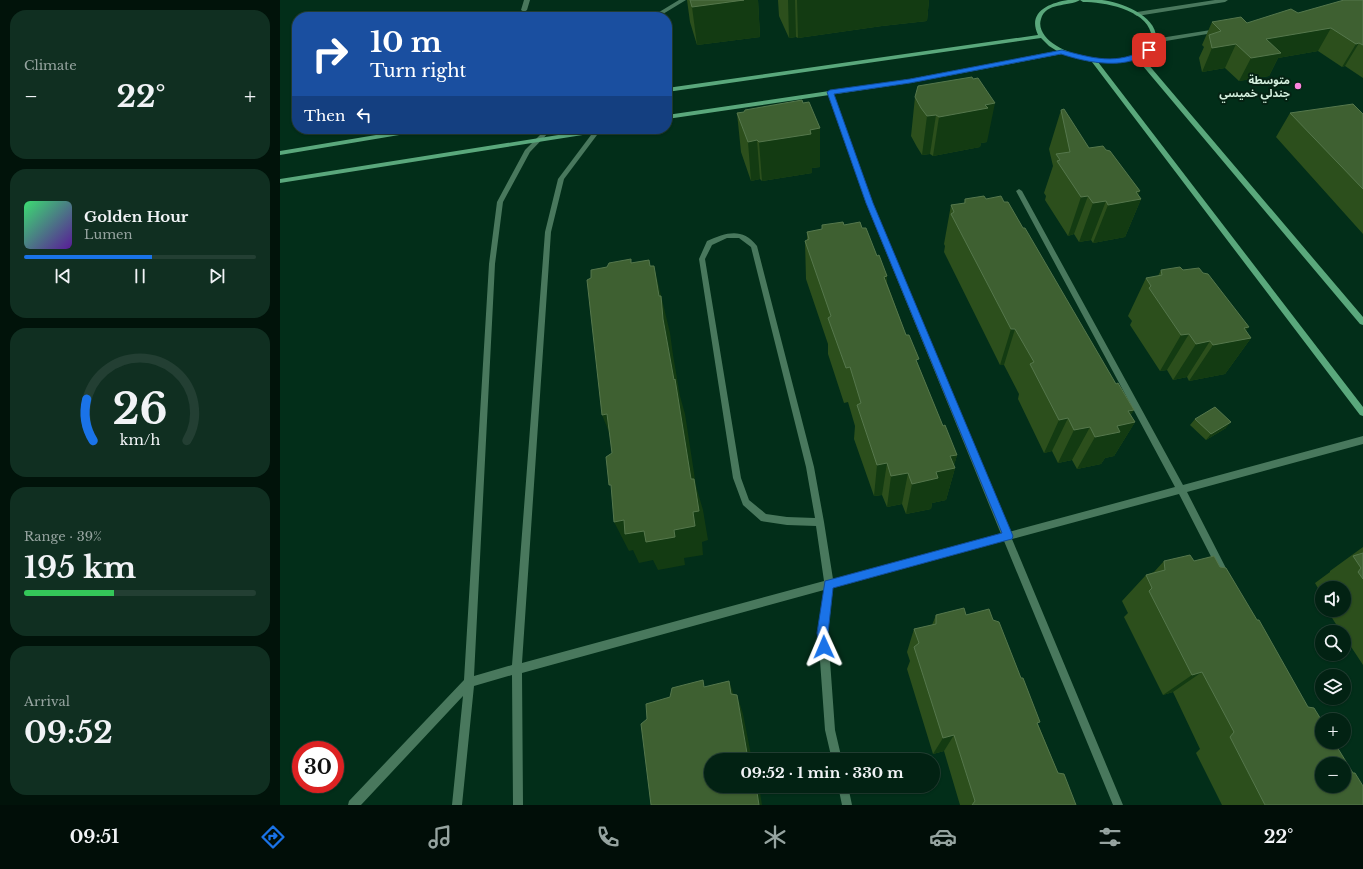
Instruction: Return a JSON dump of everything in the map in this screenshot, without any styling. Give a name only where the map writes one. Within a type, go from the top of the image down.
[{"type":"street","points":[[524,10],[527,0]]},
{"type":"street","points":[[663,12],[683,0]]},
{"type":"street","points":[[1077,0],[1063,1],[1048,8],[1038,18],[1037,27],[1041,36],[1049,44],[1062,52],[1094,61],[1125,60],[1138,56],[1149,50],[1154,41],[1154,32],[1148,22],[1137,14],[1109,2],[1083,0]]},
{"type":"street","points":[[1137,14],[1225,0]]},
{"type":"street","points":[[1154,41],[1224,29]]},
{"type":"street","points":[[672,89],[1041,36]]},
{"type":"street","points":[[672,116],[910,81],[1062,52]]},
{"type":"street","points":[[1138,56],[1363,322]]},
{"type":"street","points":[[1094,61],[1363,413]]},
{"type":"street","points":[[830,92],[869,203],[1118,805]]},
{"type":"street","points":[[280,153],[393,134]]},
{"type":"street","points":[[457,805],[469,682],[492,264],[500,202],[527,151],[544,134]]},
{"type":"street","points":[[280,181],[575,134]]},
{"type":"street","points":[[518,805],[517,670],[548,232],[561,180],[593,134]]},
{"type":"street","points":[[1019,191],[1181,489],[1232,588]]},
{"type":"street","points":[[820,522],[786,521],[764,518],[746,502],[737,478],[702,259],[709,243],[726,236],[740,236],[754,246],[810,467],[820,522],[829,584],[823,633],[830,730],[835,753]]},
{"type":"street","points":[[353,805],[469,682],[1363,440]]},
{"type":"street","points":[[844,793],[847,805]]},
{"type":"building","points":[[690,0],[744,0],[692,7]]},
{"type":"building","points":[[1344,0],[1363,0],[1363,45],[1359,43],[1356,44],[1331,28],[1266,39],[1281,53],[1251,58],[1236,44],[1212,48],[1209,35],[1221,31],[1212,22],[1241,17],[1247,23],[1291,9],[1298,13]]},
{"type":"building","points":[[972,77],[973,79],[978,78],[995,103],[985,105],[988,108],[939,117],[936,115],[927,116],[915,97],[918,86]]},
{"type":"building","points":[[802,100],[803,103],[809,102],[820,128],[810,130],[811,134],[759,142],[757,140],[748,142],[737,113],[744,112],[745,110]]},
{"type":"building","points":[[1353,104],[1363,114],[1363,189],[1290,113]]},
{"type":"building","points":[[1064,109],[1089,148],[1103,146],[1106,150],[1110,151],[1140,191],[1136,192],[1141,199],[1108,205],[1106,201],[1093,203],[1088,196],[1081,197],[1057,161],[1060,160],[1056,154],[1070,152],[1061,110]]},
{"type":"building","points":[[984,196],[986,199],[1001,196],[1004,202],[1008,202],[1023,228],[1025,228],[1116,384],[1118,383],[1134,410],[1128,411],[1135,422],[1117,426],[1120,432],[1095,437],[1090,427],[1074,430],[1068,418],[1059,420],[1030,364],[1034,362],[1015,329],[1011,329],[951,214],[954,212],[951,205],[965,203],[965,199]]},
{"type":"building","points":[[843,222],[844,225],[860,222],[862,228],[866,228],[887,276],[884,277],[906,335],[909,335],[919,359],[916,360],[943,426],[945,425],[957,455],[950,456],[955,468],[936,472],[938,478],[912,484],[908,473],[891,476],[887,463],[877,465],[857,405],[861,403],[850,367],[846,368],[828,318],[831,316],[805,241],[809,239],[807,232],[822,229],[822,225]]},
{"type":"building","points":[[631,259],[631,263],[649,260],[650,266],[654,266],[659,296],[661,296],[663,319],[674,380],[675,379],[691,479],[694,479],[699,511],[693,512],[695,526],[674,530],[675,537],[646,542],[644,531],[625,534],[624,520],[614,522],[611,485],[609,485],[606,457],[612,453],[607,414],[602,415],[587,280],[591,278],[591,270],[607,267],[609,263]]},
{"type":"building","points":[[1180,267],[1183,270],[1199,268],[1203,273],[1208,274],[1249,327],[1244,328],[1251,338],[1213,345],[1210,341],[1196,344],[1189,334],[1181,335],[1149,288],[1151,286],[1146,278],[1162,275],[1161,270]]},
{"type":"building","points":[[1215,407],[1231,422],[1211,434],[1195,419]]},
{"type":"building","points":[[1363,553],[1363,579],[1358,572],[1361,568],[1353,556]]},
{"type":"building","points":[[1190,555],[1194,561],[1214,556],[1220,567],[1226,568],[1257,620],[1259,620],[1308,707],[1314,708],[1317,713],[1315,713],[1315,749],[1338,749],[1343,757],[1315,757],[1315,793],[1351,793],[1351,770],[1353,773],[1355,773],[1363,786],[1363,805],[1265,805],[1230,737],[1234,732],[1202,672],[1192,675],[1149,591],[1152,588],[1146,575],[1165,570],[1164,561]]},
{"type":"building","points":[[964,608],[966,615],[989,609],[993,620],[999,622],[1021,678],[1023,678],[1040,722],[1037,723],[1058,773],[1064,774],[1076,805],[972,805],[975,801],[954,735],[943,738],[914,647],[919,643],[914,629],[936,624],[936,615]]},
{"type":"building","points":[[703,680],[704,687],[729,681],[731,694],[737,695],[747,753],[704,753],[704,793],[757,793],[759,805],[651,805],[641,724],[647,719],[646,704],[670,697],[672,688]]},
{"type":"place","name":"متوسطة جندلي خميسي","points":[[1298,86]]},
{"type":"route","points":[[824,647],[823,633],[829,584],[1008,536],[869,203],[830,92],[910,81],[1062,52],[1094,61],[1110,62],[1125,60],[1138,56],[1149,50]]}]
